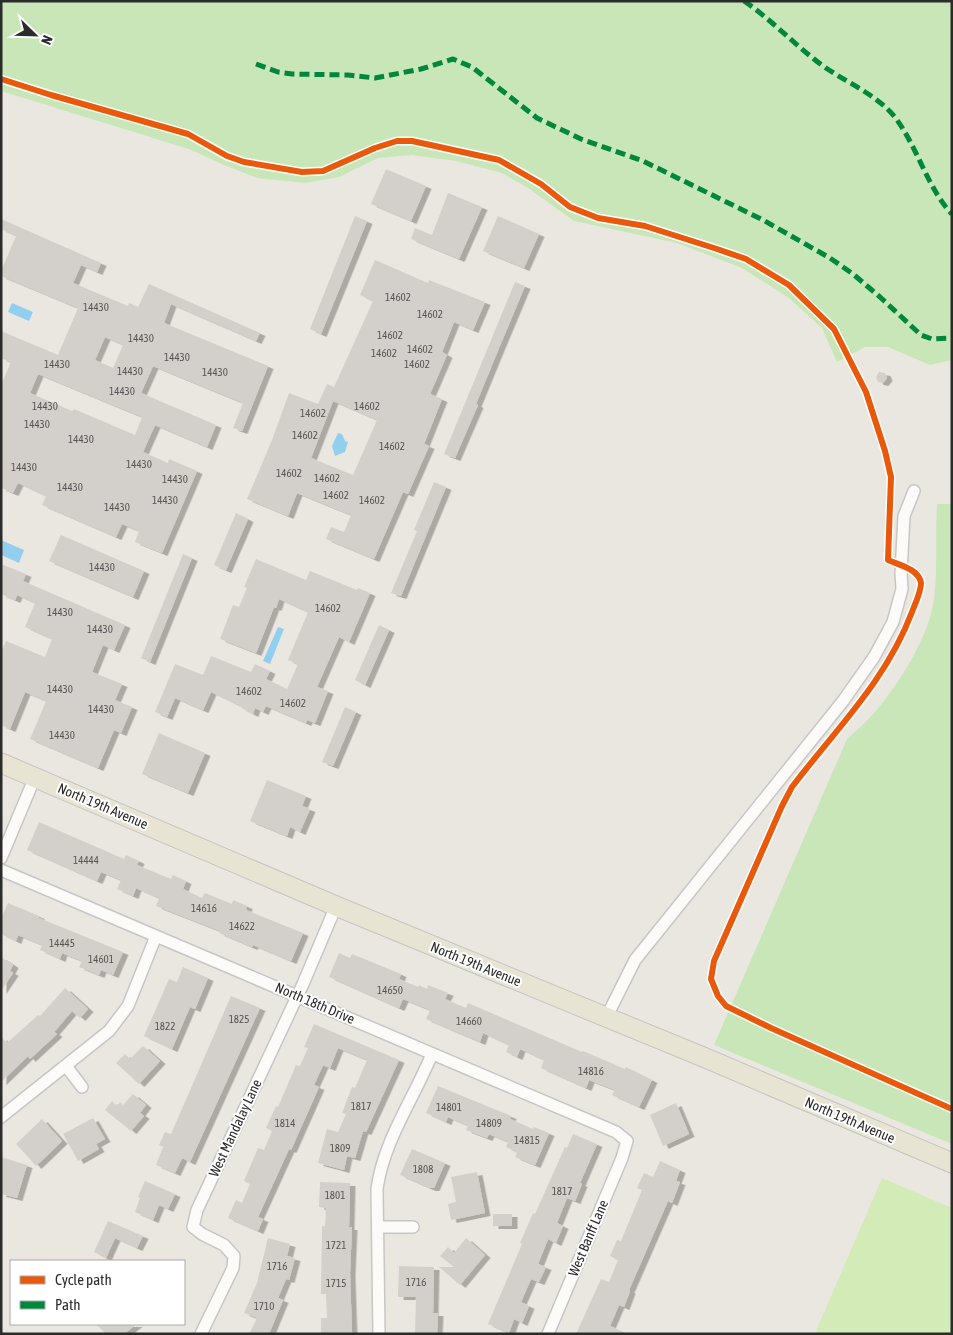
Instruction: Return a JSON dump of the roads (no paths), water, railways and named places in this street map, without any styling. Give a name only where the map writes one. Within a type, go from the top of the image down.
[{"type":"main road","name":"North 19th Avenue","points":[[1,762],[336,906],[717,1063],[952,1163]]},
{"type":"street","points":[[606,1018],[635,960],[843,701],[874,657],[893,622],[902,589],[904,516],[914,491]]},
{"type":"street","points":[[1,858],[35,777]]},
{"type":"street","name":"North 18th Drive","points":[[1,870],[616,1132],[627,1141]]},
{"type":"street","name":"West Mandalay Lane","points":[[201,1334],[233,1268],[234,1256],[224,1245],[193,1227],[198,1210],[297,996],[336,906]]},
{"type":"street","points":[[1,1117],[109,1031],[128,1006],[156,936]]},
{"type":"street","points":[[379,1334],[377,1190],[379,1175],[383,1160],[432,1054]]},
{"type":"street","points":[[66,1066],[82,1088]]},
{"type":"street","name":"West Banff Lane","points":[[548,1334],[622,1158],[627,1141]]},
{"type":"street","points":[[378,1227],[413,1227]]},
{"type":"water","points":[[12,303],[33,312],[29,321],[8,312]]},
{"type":"water","points":[[338,433],[342,434],[345,441],[348,442],[345,452],[335,456],[332,446]]},
{"type":"water","points":[[1,540],[24,550],[19,563],[1,555]]},
{"type":"water","points":[[278,627],[284,629],[270,664],[263,661]]}]
